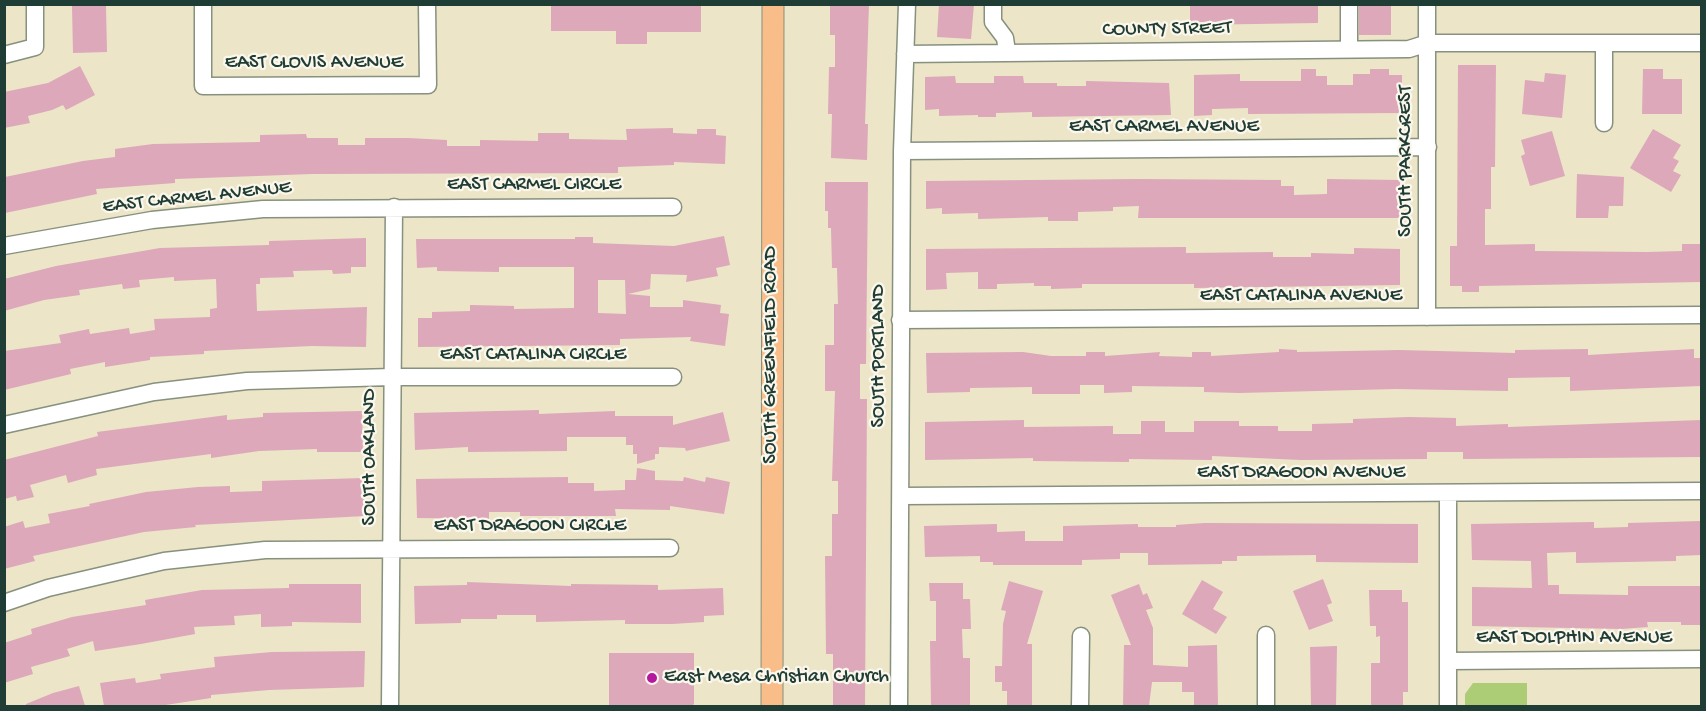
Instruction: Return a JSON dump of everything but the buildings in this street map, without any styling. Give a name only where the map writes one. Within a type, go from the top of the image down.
[{"type":"main road","name":"SOUTH GREENFIELD ROAD","points":[[772,706],[773,4]]},
{"type":"street","points":[[4,55],[35,47],[35,4]]},
{"type":"street","name":"EAST CLOVIS AVENUE","points":[[203,4],[202,86],[428,85],[427,4]]},
{"type":"street","name":"SOUTH PORTLAND","points":[[900,706],[902,496],[900,321],[907,4]]},
{"type":"street","points":[[993,4],[993,22],[1005,38],[1007,52]]},
{"type":"street","points":[[1349,4],[1349,49]]},
{"type":"street","name":"SOUTH PARKCREST","points":[[1427,4],[1427,317]]},
{"type":"street","points":[[1428,43],[1701,43]]},
{"type":"street","name":"COUNTY STREET","points":[[905,54],[1409,49],[1428,43]]},
{"type":"street","points":[[1604,43],[1604,123]]},
{"type":"street","name":"EAST CARMEL AVENUE","points":[[902,151],[1428,147]]},
{"type":"street","name":"EAST CARMEL AVENUE","points":[[4,246],[185,217],[263,209],[394,207]]},
{"type":"street","name":"EAST CARMEL CIRCLE","points":[[394,207],[673,207]]},
{"type":"street","name":"SOUTH OAKLAND","points":[[390,706],[394,207]]},
{"type":"street","name":"EAST CATALINA AVENUE","points":[[900,321],[1701,315]]},
{"type":"street","points":[[4,425],[154,392],[247,381],[392,377]]},
{"type":"street","name":"EAST CATALINA CIRCLE","points":[[392,377],[673,377]]},
{"type":"street","name":"EAST DRAGOON AVENUE","points":[[902,496],[1448,494],[1701,490]]},
{"type":"street","points":[[1448,494],[1448,706]]},
{"type":"street","points":[[4,603],[48,588],[164,561],[265,550],[391,548]]},
{"type":"street","name":"EAST DRAGOON CIRCLE","points":[[391,548],[670,548]]},
{"type":"street","points":[[1266,635],[1266,706]]},
{"type":"street","points":[[1080,706],[1081,636]]},
{"type":"street","name":"EAST DOLPHIN AVENUE","points":[[1448,661],[1701,659]]},
{"type":"green space","points":[[1473,683],[1527,683],[1527,706],[1465,706],[1465,694]]},
{"type":"place","name":"East Mesa Christian Church","points":[[652,678]]}]
